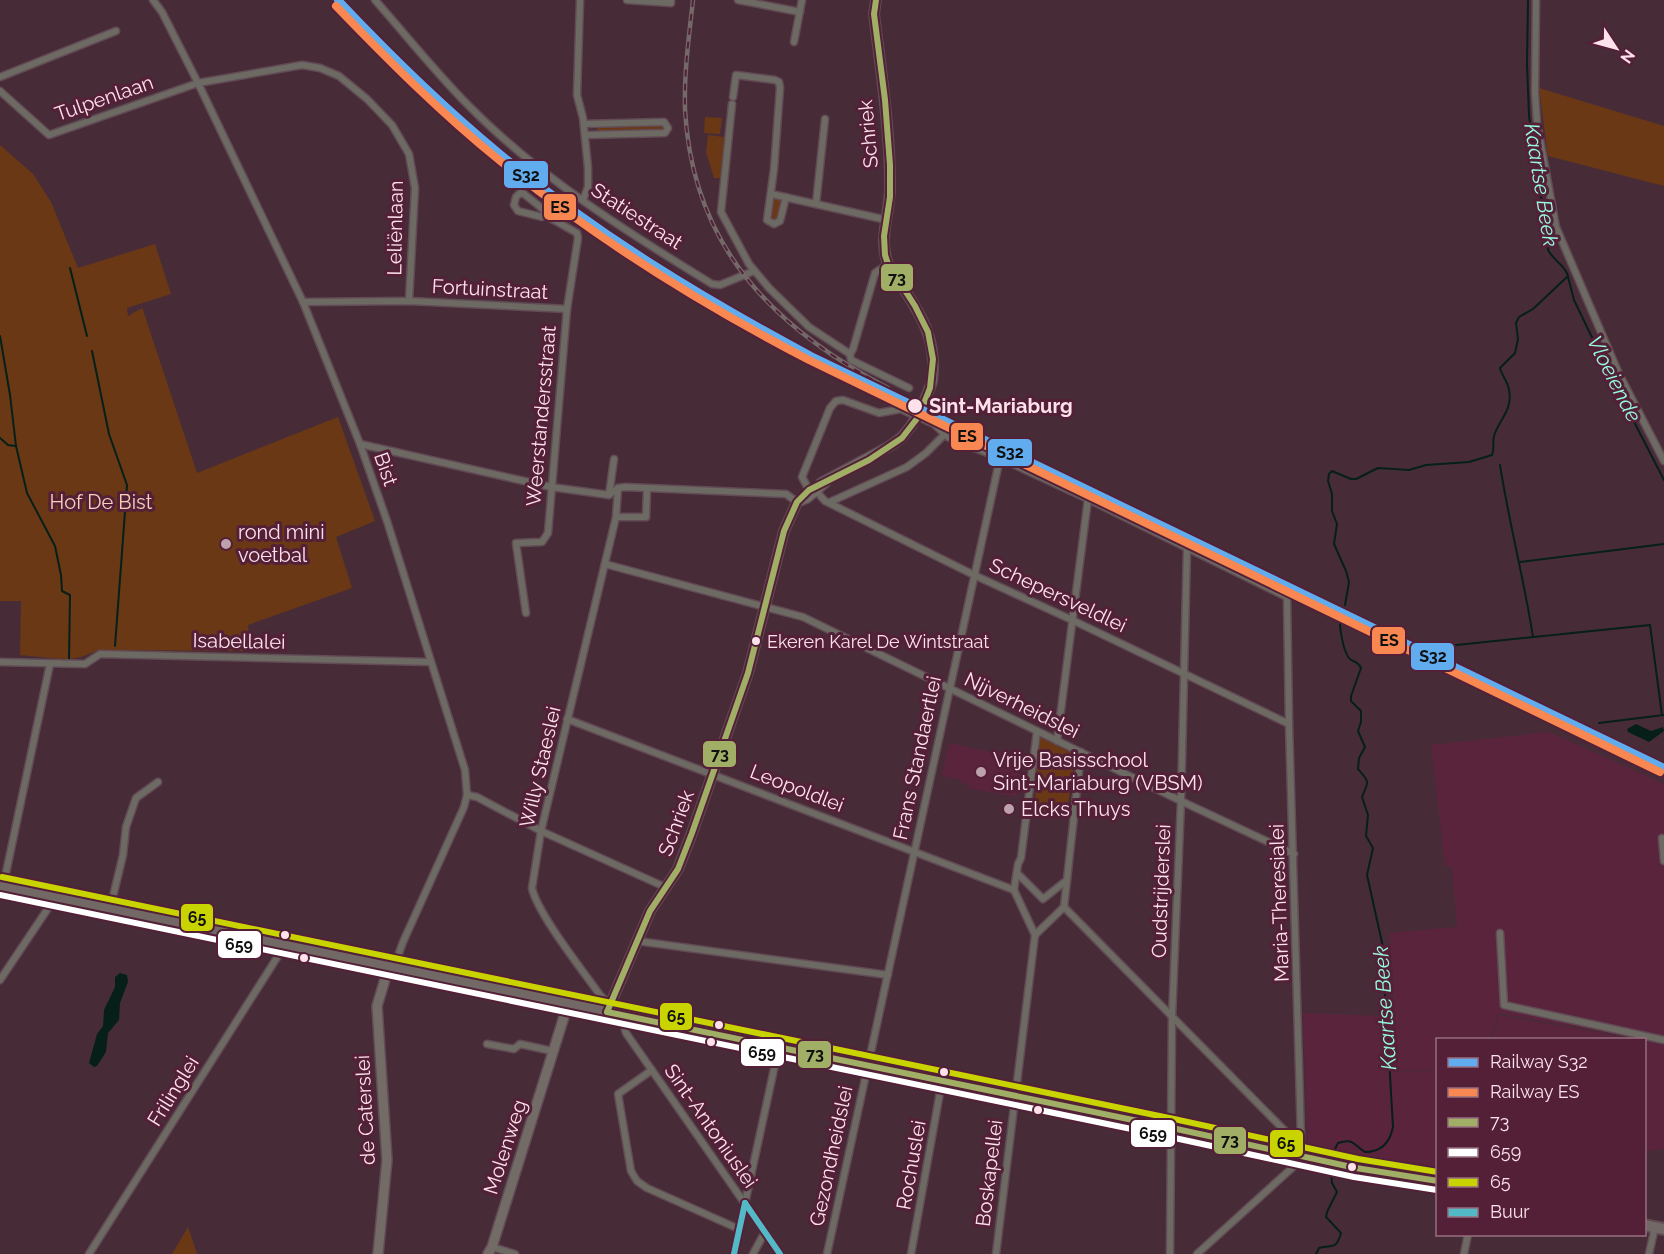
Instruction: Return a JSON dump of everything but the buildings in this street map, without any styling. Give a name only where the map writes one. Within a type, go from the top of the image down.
[{"type":"main road","points":[[1,886],[568,1004],[608,1008],[624,1015],[1334,1163],[1436,1181]]},
{"type":"street","name":"Bist","points":[[153,0],[162,12],[198,83],[303,302],[360,444],[387,521],[465,770],[467,795],[459,820],[392,967]]},
{"type":"street","name":"Statiestraat","points":[[375,0],[469,106],[538,166],[583,200],[712,284],[720,285],[754,271]]},
{"type":"street","points":[[580,0],[577,95],[584,124],[588,168],[588,187],[583,200]]},
{"type":"street","points":[[627,0],[671,3],[671,0]]},
{"type":"street","points":[[738,0],[800,12]]},
{"type":"street","points":[[794,42],[802,0]]},
{"type":"street","name":"Schriek","points":[[608,1008],[650,911],[678,869],[748,673],[784,531],[798,502],[826,482],[903,437],[920,411],[932,381],[935,363],[929,332],[888,264],[883,242],[890,195],[888,142],[874,14],[876,0]]},
{"type":"street","points":[[1536,0],[1537,123],[1556,227],[1624,384],[1664,461]]},
{"type":"street","points":[[0,77],[116,31]]},
{"type":"street","name":"Leliënlaan","points":[[198,83],[302,65],[320,68],[339,76],[367,99],[392,125],[409,154],[415,188],[409,302]]},
{"type":"street","points":[[786,197],[780,221],[774,224],[767,220],[780,88],[778,82],[736,75],[721,212],[754,271],[797,316],[820,335],[850,354]]},
{"type":"street","name":"Tulpenlaan","points":[[0,91],[49,135],[198,83]]},
{"type":"street","points":[[816,204],[825,119]]},
{"type":"street","points":[[584,124],[664,122],[668,128],[665,133],[585,135]]},
{"type":"street","name":"Weerstandersstraat","points":[[526,613],[516,543],[542,542],[548,533],[550,486],[567,309],[577,233],[544,215],[542,217],[518,211],[514,205],[518,194],[524,194],[544,210],[544,215]]},
{"type":"street","points":[[771,194],[888,220]]},
{"type":"street","points":[[888,264],[875,273],[850,354],[851,360],[909,388]]},
{"type":"street","name":"Fortuinstraat","points":[[303,302],[409,302],[567,309]]},
{"type":"street","points":[[813,491],[802,477],[830,408],[836,400],[843,400],[879,413],[901,409],[934,424],[944,435],[1000,458],[1187,548]]},
{"type":"street","points":[[830,502],[907,467],[926,453],[944,435]]},
{"type":"street","points":[[360,444],[550,486],[609,495],[624,487],[786,494],[798,502]]},
{"type":"street","name":"Frans Standaertlei","points":[[867,1065],[1000,458]]},
{"type":"street","points":[[609,495],[614,459]]},
{"type":"street","name":"Willy Staeslei","points":[[608,1008],[534,896],[532,888],[567,719],[616,517],[618,489]]},
{"type":"street","points":[[616,517],[645,517],[647,489]]},
{"type":"street","name":"Schepersveldlei","points":[[813,491],[825,501],[974,575],[1289,724]]},
{"type":"street","points":[[1057,741],[1088,500]]},
{"type":"street","name":"Maria-Theresialei","points":[[1187,548],[1287,597],[1301,1075],[1301,1138],[1298,1155]]},
{"type":"street","name":"Oudstrijderslei","points":[[1170,1254],[1172,1018],[1181,801],[1187,548]]},
{"type":"street","name":"Nijverheidslei","points":[[605,564],[803,617],[1294,854]]},
{"type":"street","name":"Isabellalei","points":[[0,662],[85,664],[99,654],[430,662]]},
{"type":"street","points":[[1,886],[50,664]]},
{"type":"street","name":"Leopoldlei","points":[[567,719],[1014,890]]},
{"type":"street","points":[[1037,731],[1021,858],[1014,890],[1035,935],[1064,907],[1081,752]]},
{"type":"street","points":[[110,909],[123,855],[126,827],[136,798],[158,782]]},
{"type":"street","points":[[467,795],[477,797],[542,831],[665,887]]},
{"type":"street","points":[[1662,838],[1664,861]]},
{"type":"street","points":[[1017,873],[1043,899],[1067,880]]},
{"type":"street","points":[[0,980],[55,898]]},
{"type":"street","points":[[1064,907],[1287,1133]]},
{"type":"street","points":[[1500,933],[1504,1005],[1664,1040]]},
{"type":"street","name":"Boskapellei","points":[[996,1254],[1035,935]]},
{"type":"street","points":[[637,941],[888,975]]},
{"type":"street","name":"Frilinglei","points":[[89,1254],[285,945]]},
{"type":"street","name":"de Caterslei","points":[[378,1254],[387,1160],[377,1006],[392,967]]},
{"type":"street","name":"Molenweg","points":[[490,1250],[568,1004]]},
{"type":"street","name":"Sint-Antoniuslei","points":[[624,1015],[626,1033],[780,1254]]},
{"type":"street","points":[[487,1044],[514,1049],[520,1044],[552,1051]]},
{"type":"street","points":[[734,1254],[779,1046]]},
{"type":"street","name":"Gezondheidslei","points":[[827,1254],[867,1065]]},
{"type":"street","points":[[652,1070],[618,1094],[631,1172],[637,1181],[647,1188],[740,1229]]},
{"type":"street","name":"Rochuslei","points":[[911,1254],[942,1081]]},
{"type":"street","points":[[1197,1254],[1292,1168],[1298,1155]]},
{"type":"street","points":[[1649,1254],[1654,1227]]},
{"type":"street","points":[[753,1254],[765,1232]]},
{"type":"street","points":[[1464,1254],[1468,1236]]},
{"type":"street","points":[[490,1250],[515,1254]]},
{"type":"shaded area","points":[[1636,724],[1651,731],[1663,727],[1664,731],[1649,742],[1628,732],[1627,729]]},
{"type":"shaded area","points":[[1549,732],[1664,784],[1664,1043],[1498,1013],[1491,1038],[1436,1038],[1436,1069],[1394,1071],[1393,975],[1389,933],[1457,927],[1452,867],[1445,866],[1431,745]]},
{"type":"shaded area","name":"Vrije Basisschool Sint-Mariaburg (VBSM)","points":[[949,743],[994,753],[995,751],[1021,754],[1017,797],[968,788],[969,784],[961,783],[961,780],[942,776]]},
{"type":"shaded area","points":[[120,973],[127,975],[128,982],[120,1003],[119,1020],[108,1033],[106,1052],[94,1067],[89,1063],[97,1034],[103,1026],[104,1010],[115,987],[115,977]]},
{"type":"shaded area","points":[[1303,1013],[1383,1016],[1393,1072],[1436,1070],[1436,1173],[1308,1147]]},
{"type":"shaded area","points":[[1498,1015],[1628,1038],[1493,1038]]},
{"type":"shaded area","points":[[1646,1041],[1664,1045],[1664,1149],[1646,1151]]},
{"type":"green space","points":[[1539,88],[1664,126],[1664,186],[1548,156]]},
{"type":"green space","points":[[705,117],[722,118],[720,134],[704,133]]},
{"type":"green space","points":[[597,126],[664,126],[664,131],[597,131]]},
{"type":"green space","points":[[708,135],[724,137],[721,178],[714,178],[706,152]]},
{"type":"green space","name":"Hof De Bist","points":[[0,145],[33,174],[51,202],[78,268],[155,244],[171,294],[127,308],[128,316],[142,308],[143,310],[197,473],[338,417],[375,521],[336,537],[352,588],[248,625],[250,651],[99,650],[65,660],[64,658],[20,655],[21,601],[0,601]]},
{"type":"green space","points":[[776,198],[782,201],[779,219],[774,220],[771,217],[773,201]]},
{"type":"green space","points":[[1039,737],[1076,755],[1066,817],[1034,813]]},
{"type":"green space","points":[[188,1227],[197,1254],[172,1254]]},
{"type":"waterway","name":"Kaartse Beek","points":[[1345,605],[1349,582],[1334,544],[1337,524],[1332,511],[1329,474],[1332,471],[1356,479],[1378,468],[1409,470],[1426,465],[1469,462],[1492,455],[1494,436],[1510,397],[1500,368],[1515,353],[1518,339],[1516,323],[1519,317],[1533,309],[1568,276],[1565,269],[1548,250],[1550,235],[1543,210],[1529,116],[1528,0]]},
{"type":"waterway","points":[[70,268],[87,336]]},
{"type":"waterway","name":"Vloeiende","points":[[1568,277],[1574,300],[1664,480]]},
{"type":"waterway","points":[[0,336],[16,446],[27,493],[55,546],[62,591],[70,595],[69,660]]},
{"type":"waterway","points":[[92,351],[109,434],[127,485],[115,646]]},
{"type":"waterway","points":[[0,438],[8,445],[15,446]]},
{"type":"waterway","points":[[1500,465],[1533,637]]},
{"type":"waterway","points":[[1520,562],[1664,544]]},
{"type":"waterway","name":"Kaartse Beek","points":[[1334,1151],[1338,1143],[1347,1141],[1365,1152],[1376,1150],[1387,1142],[1393,1127],[1388,1041],[1385,1026],[1385,956],[1367,875],[1373,848],[1366,836],[1368,815],[1362,797],[1367,782],[1358,769],[1359,758],[1365,747],[1358,731],[1361,711],[1351,701],[1361,668],[1358,663],[1350,659],[1345,651],[1340,616]]},
{"type":"waterway","points":[[1447,646],[1650,625],[1662,715]]},
{"type":"waterway","points":[[1599,723],[1664,715]]},
{"type":"waterway","name":"Kaartse Beek","points":[[1316,1254],[1319,1248],[1335,1245],[1341,1233],[1326,1217],[1337,1192],[1332,1183],[1331,1172]]},
{"type":"railway","points":[[693,0],[686,68],[685,109],[691,158],[704,202],[722,242],[746,277],[775,309],[809,338],[888,388]]},
{"type":"rail line","name":"S32","points":[[338,0],[436,98],[535,182],[611,237],[729,311],[811,356],[1664,768]]},
{"type":"rail line","name":"ES","points":[[336,6],[456,124],[535,189],[610,243],[728,316],[809,360],[1660,772]]},
{"type":"transit line","name":"73","points":[[607,1012],[650,911],[678,869],[692,833],[748,673],[784,531],[797,502],[809,490],[869,460],[902,438],[919,416],[930,388],[933,359],[928,332],[885,255],[884,236],[890,197],[890,165],[885,100],[874,14],[876,0]]},
{"type":"transit line","name":"65","points":[[2,877],[1358,1159],[1436,1172]]},
{"type":"transit line","name":"659","points":[[0,895],[1354,1177],[1436,1190]]},
{"type":"transit line","name":"73","points":[[607,1012],[1356,1168],[1436,1181]]},
{"type":"transit line","name":"Buur","points":[[745,1203],[780,1254]]},
{"type":"transit line","name":"Buur","points":[[734,1254],[745,1203]]},
{"type":"place","name":"Sint-Mariaburg","points":[[915,406]]},
{"type":"place","name":"rond mini voetbal","points":[[226,544]]},
{"type":"place","name":"Ekeren Karel De Wintstraat","points":[[756,641]]},
{"type":"place","name":"Vrije Basisschool Sint-Mariaburg (VBSM)","points":[[981,772]]},
{"type":"place","name":"Elcks Thuys","points":[[1009,809]]}]
